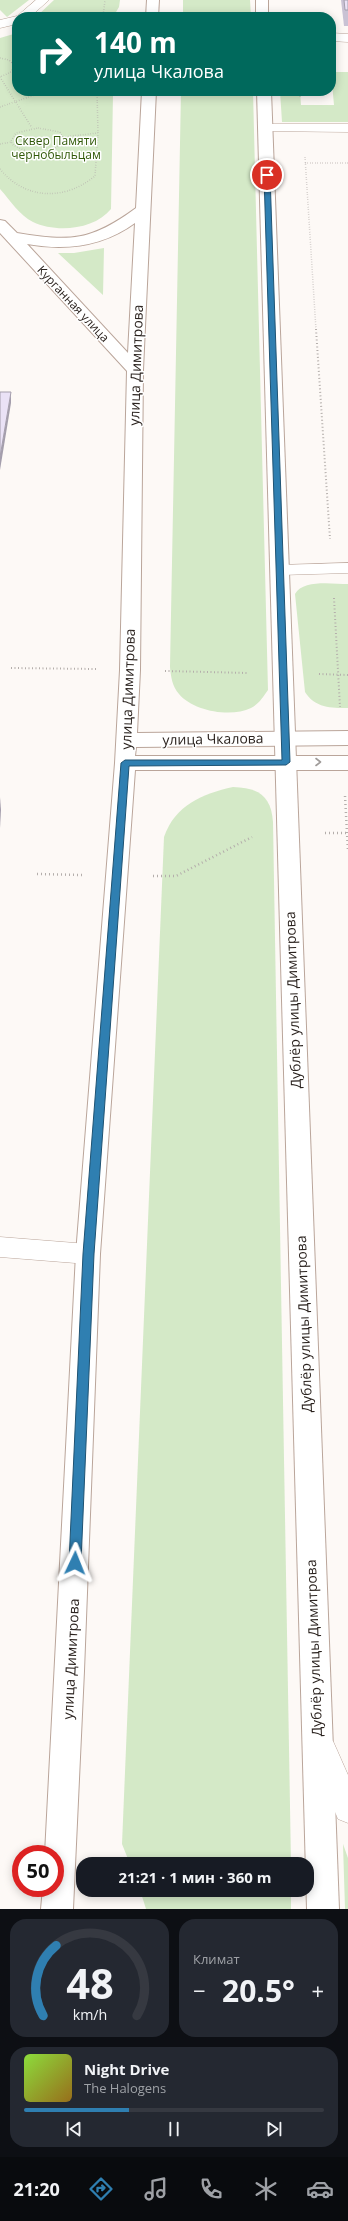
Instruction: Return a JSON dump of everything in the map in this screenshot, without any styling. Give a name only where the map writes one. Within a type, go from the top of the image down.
[{"type":"street","points":[[152,12],[153,0]]},
{"type":"street","points":[[262,0],[262,12]]},
{"type":"street","name":"улица Димитрова","points":[[57,1909],[71,1663],[88,1254],[126,752],[130,670],[135,370],[149,96]]},
{"type":"street","name":"Дублёр улицы Димитрова","points":[[264,96],[323,1909]]},
{"type":"street","name":"Курганная улица","points":[[12,237],[58,244],[86,241],[109,234],[144,208]]},
{"type":"street","name":"Курганная улица","points":[[0,224],[135,370]]},
{"type":"street","name":"улица Чкалова","points":[[126,752],[285,737],[345,738]]},
{"type":"street","name":"улица Чкалова","points":[[126,752],[286,762],[346,762]]},
{"type":"lane","points":[[29,12],[43,0]]},
{"type":"lane","points":[[0,24],[12,21]]},
{"type":"lane","points":[[336,38],[348,38]]},
{"type":"lane","points":[[266,128],[348,128]]},
{"type":"lane","points":[[280,570],[340,568]]},
{"type":"lane","points":[[0,1247],[88,1254]]},
{"type":"lane","points":[[317,1735],[348,1810]]},
{"type":"path","points":[[104,12],[105,0]]},
{"type":"path","points":[[0,58],[12,63]]},
{"type":"path","points":[[12,70],[0,77],[12,95]]},
{"type":"path","points":[[13,96],[32,128]]},
{"type":"path","points":[[0,107],[31,96]]},
{"type":"path","points":[[0,169],[14,183],[34,192],[51,194],[74,190],[90,181],[95,176],[98,134],[98,96]]},
{"type":"path","points":[[64,137],[62,144],[57,148],[41,152],[23,151],[12,142],[12,137],[16,133],[32,128],[54,130],[64,137],[98,134]]},
{"type":"path","points":[[0,144],[12,142]]},
{"type":"path","points":[[345,738],[337,675],[340,568],[305,163],[348,163]]},
{"type":"path","points":[[11,668],[348,675]]},
{"type":"path","points":[[346,762],[348,851]]},
{"type":"path","points":[[37,874],[176,876],[260,834],[348,833]]},
{"type":"green space","points":[[0,0],[29,0],[7,17],[0,10]]},
{"type":"green space","points":[[54,0],[120,0],[119,7],[116,12],[41,12]]},
{"type":"green space","points":[[183,0],[250,0],[251,12],[183,12]]},
{"type":"green space","name":"Сквер Памяти чернобыльцам","points":[[12,34],[12,96],[113,96],[111,209],[104,216],[95,221],[74,228],[52,228],[33,222],[15,207],[0,189],[0,38]]},
{"type":"green space","points":[[336,72],[348,72],[348,122],[282,122],[280,96],[300,96],[301,105],[334,105],[333,96],[336,96]]},
{"type":"green space","points":[[181,96],[253,96],[268,690],[261,700],[254,706],[243,711],[223,712],[203,709],[185,700],[179,694],[173,685],[170,667]]},
{"type":"green space","points":[[104,248],[103,295],[58,253],[74,253]]},
{"type":"green space","points":[[311,584],[348,584],[348,708],[336,708],[319,704],[305,692],[295,594],[299,589]]},
{"type":"green space","points":[[233,787],[256,791],[266,799],[272,813],[273,822],[291,1857],[127,1857],[122,1844],[164,837],[169,826],[182,809],[200,797]]},
{"type":"green space","points":[[343,1844],[348,1858],[348,1909],[345,1909]]},
{"type":"green space","points":[[142,1897],[291,1897],[291,1909],[146,1909]]},
{"type":"building","points":[[344,0],[348,0],[348,10],[345,10]]},
{"type":"building","points":[[0,392],[11,392],[0,457]]},
{"type":"route","points":[[75,1563],[88,1254],[125,763],[286,762],[267,175]]}]
